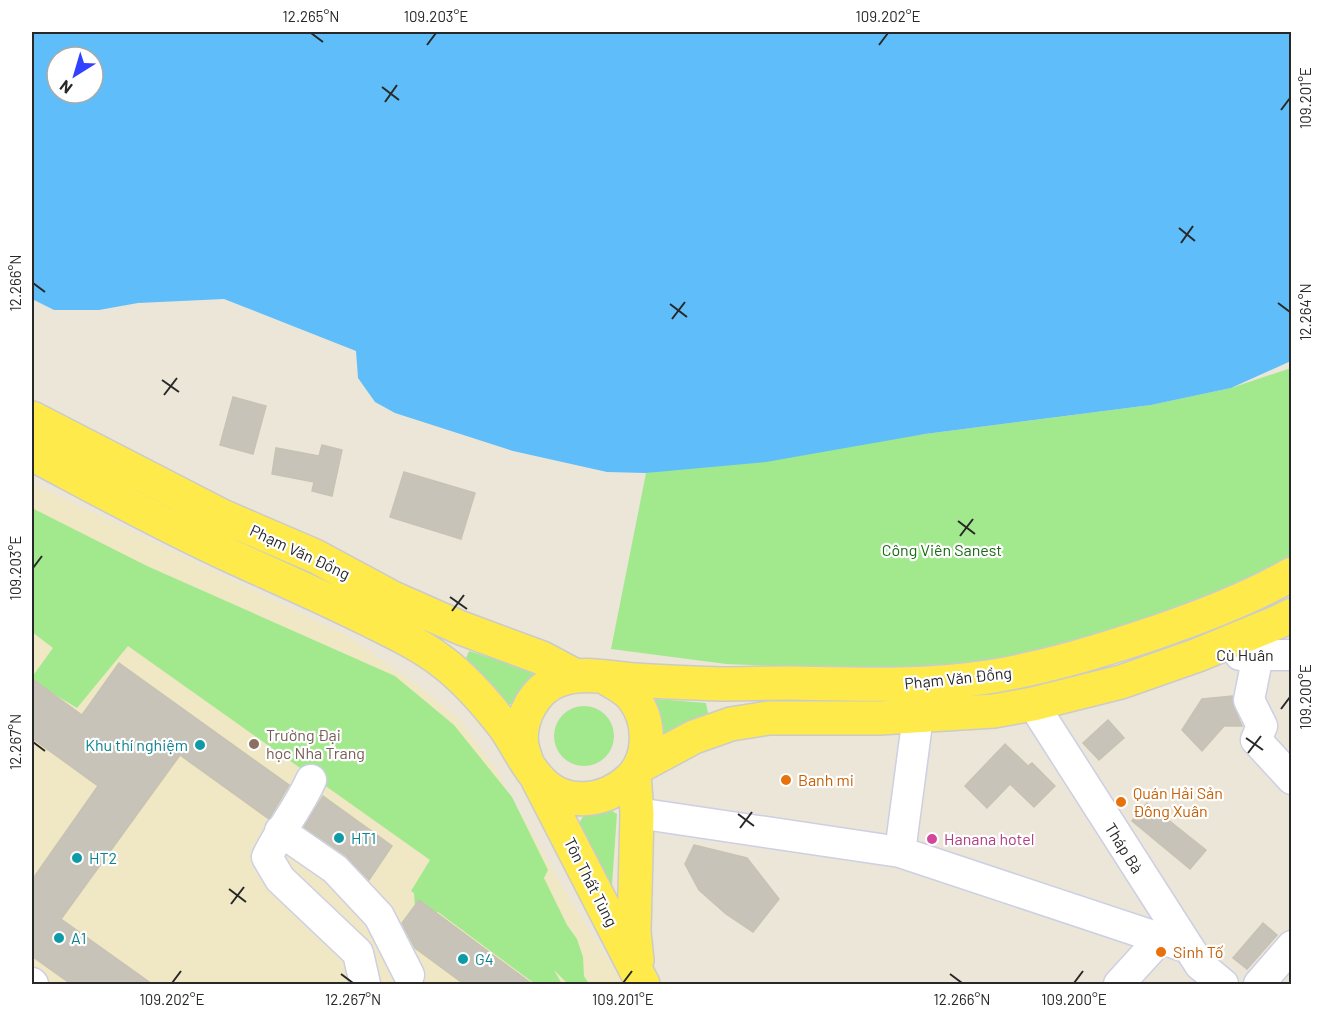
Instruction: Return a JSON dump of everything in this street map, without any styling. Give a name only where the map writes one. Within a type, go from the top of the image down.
[{"type":"main road","name":"Phạm Văn Đồng","points":[[32,418],[222,516],[315,556],[393,598],[461,628],[542,658],[574,675]]},
{"type":"main road","name":"Phạm Văn Đồng","points":[[32,454],[196,540],[410,640],[445,663],[480,696],[505,727],[533,772],[556,793],[577,799],[598,798],[618,790],[637,771],[694,737],[731,724],[769,718],[880,718],[994,711],[1033,704],[1121,682],[1198,655],[1292,615]]},
{"type":"main road","points":[[315,556],[449,612],[524,639],[597,659],[684,673],[788,683]]},
{"type":"main road","name":"Phạm Văn Đồng","points":[[533,772],[522,745],[522,726],[528,708],[539,692],[555,681],[574,675],[667,682],[865,686],[951,681],[1032,669],[1109,648],[1192,620],[1292,574]]},
{"type":"main road","points":[[606,678],[621,687],[634,699],[643,714],[647,732],[645,750],[637,771]]},
{"type":"main road","name":"Tôn Thất Tùng","points":[[637,771],[634,932],[644,984]]},
{"type":"main road","name":"Tôn Thất Tùng","points":[[533,772],[644,984]]},
{"type":"street","points":[[1292,625],[1289,631],[1292,643]]},
{"type":"street","name":"Cù Huân","points":[[1198,655],[1292,655]]},
{"type":"street","points":[[1258,655],[1249,700],[1262,726],[1256,740],[1292,779]]},
{"type":"street","name":"Tháp Bà","points":[[1033,704],[1188,948],[1200,965],[1223,984]]},
{"type":"street","points":[[900,852],[918,716]]},
{"type":"street","points":[[311,780],[267,857],[280,879],[358,953],[363,966],[365,984]]},
{"type":"street","points":[[637,813],[900,852],[1188,948]]},
{"type":"street","points":[[280,831],[335,870],[379,916],[409,975]]},
{"type":"street","points":[[1119,984],[1160,939]]},
{"type":"street","points":[[1259,984],[1292,946]]},
{"type":"shaded area","name":"Trường Đại học Nha Trang","points":[[32,483],[344,634],[423,689],[460,720],[495,768],[567,895],[624,984],[32,984]]},
{"type":"green space","name":"Công Viên Sanest","points":[[1291,368],[1291,558],[1189,605],[1035,656],[935,669],[868,670],[726,664],[611,649],[646,473],[1151,405],[1231,388]]},
{"type":"green space","points":[[32,508],[147,566],[395,676],[454,725],[512,797],[548,870],[544,878],[567,925],[577,939],[583,957],[584,976],[589,984],[568,984],[554,970],[562,984],[535,984],[438,912],[415,909],[414,893],[411,891],[430,860],[128,646],[77,708],[32,681],[32,677],[53,648],[32,632]]},
{"type":"green space","points":[[469,651],[533,671],[536,679],[517,704],[508,704],[466,658]]},
{"type":"green space","points":[[656,699],[706,703],[708,713],[667,738],[661,734],[652,706]]},
{"type":"green space","points":[[584,706],[605,715],[614,736],[605,757],[584,766],[563,757],[554,736],[563,715]]},
{"type":"green space","points":[[609,809],[617,814],[612,885],[606,886],[579,823],[584,815]]},
{"type":"water","points":[[32,32],[1291,32],[1291,361],[1231,388],[1151,405],[925,434],[766,462],[646,473],[607,472],[513,451],[395,413],[375,402],[358,378],[356,351],[224,299],[138,303],[99,310],[54,310],[32,299]]},
{"type":"building","points":[[233,397],[266,406],[253,454],[220,445]]},
{"type":"building","points":[[322,445],[342,450],[332,496],[312,491],[314,482],[272,474],[276,448],[319,456]]},
{"type":"building","points":[[404,472],[475,493],[461,539],[390,517]]},
{"type":"building","points":[[119,663],[289,785],[269,819],[180,755],[61,919],[152,984],[71,984],[32,956],[32,880],[98,786],[32,738],[32,679],[82,715]]},
{"type":"building","points":[[1232,696],[1234,708],[1242,726],[1224,726],[1202,751],[1182,730],[1202,699]]},
{"type":"building","points":[[1108,720],[1124,738],[1099,760],[1083,743]]},
{"type":"building","points":[[1005,744],[1028,766],[1032,763],[1055,786],[1034,807],[1010,784],[987,808],[965,786]]},
{"type":"building","name":"HT1","points":[[323,796],[392,846],[369,880],[345,855],[304,827]]},
{"type":"building","points":[[1147,803],[1206,850],[1190,869],[1132,821]]},
{"type":"building","points":[[694,845],[747,858],[779,899],[753,932],[726,914],[699,890],[685,864]]},
{"type":"building","name":"G4","points":[[419,900],[532,984],[464,984],[415,948],[402,923]]},
{"type":"building","points":[[1263,923],[1277,935],[1247,969],[1233,958]]},
{"type":"place","name":"Trường Đại học Nha Trang","points":[[254,744]]},
{"type":"place","name":"Khu thí nghiệm","points":[[200,745]]},
{"type":"place","name":"Banh mi","points":[[786,780]]},
{"type":"place","name":"Quán Hải Sản Đông Xuân","points":[[1121,802]]},
{"type":"place","name":"HT1","points":[[339,838]]},
{"type":"place","name":"Hanana hotel","points":[[932,839]]},
{"type":"place","name":"HT2","points":[[77,858]]},
{"type":"place","name":"A1","points":[[59,938]]},
{"type":"place","name":"Sinh Tố","points":[[1161,952]]},
{"type":"place","name":"G4","points":[[463,959]]}]
